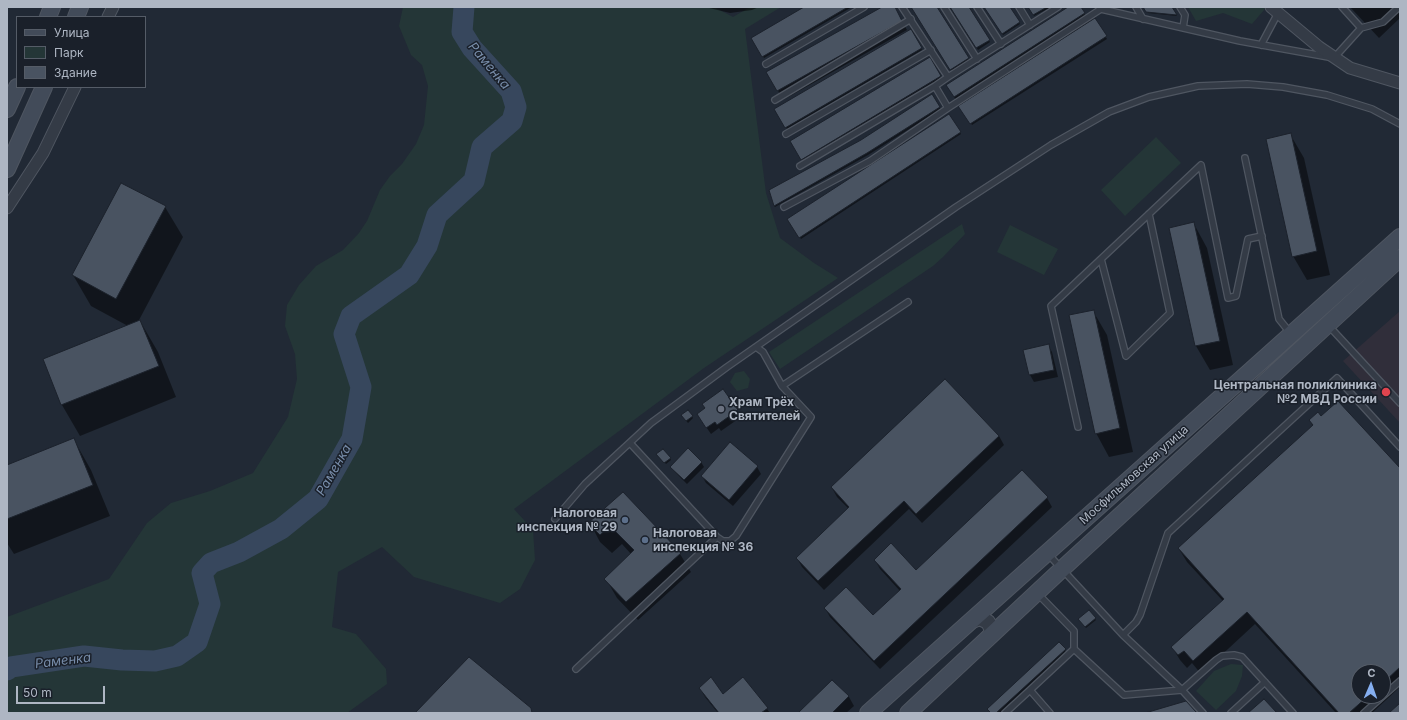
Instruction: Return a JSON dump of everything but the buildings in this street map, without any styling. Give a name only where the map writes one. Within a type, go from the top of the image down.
[{"type":"main road","points":[[7,109],[17,88]]},
{"type":"main road","points":[[7,169],[44,88]]},
{"type":"main road","name":"Мосфильмовская улица","points":[[908,713],[1062,569],[1322,318],[1400,237]]},
{"type":"main road","name":"Мосфильмовская улица","points":[[868,713],[1291,334],[1322,318],[1400,258]]},
{"type":"street","points":[[108,16],[113,7]]},
{"type":"street","points":[[1275,10],[1319,47],[1350,68],[1400,83]]},
{"type":"street","points":[[7,208],[43,153],[75,88]]},
{"type":"street","points":[[972,621],[980,618],[988,622],[992,630],[988,639]]},
{"type":"lane","points":[[766,64],[864,7]]},
{"type":"lane","points":[[902,7],[948,77]]},
{"type":"lane","points":[[944,7],[977,59]]},
{"type":"lane","points":[[977,7],[1000,44]]},
{"type":"lane","points":[[1019,7],[1030,25]]},
{"type":"lane","points":[[800,166],[935,86],[1058,7]]},
{"type":"lane","points":[[1136,7],[1143,19]]},
{"type":"lane","points":[[1180,7],[1185,15],[1183,28]]},
{"type":"lane","points":[[1342,7],[1361,28]]},
{"type":"lane","points":[[784,207],[870,161],[1100,8],[1260,45],[1334,58],[1361,28],[1383,22],[1398,7]]},
{"type":"lane","points":[[1260,45],[1275,10]]},
{"type":"lane","points":[[775,100],[911,20]]},
{"type":"lane","points":[[786,134],[931,50]]},
{"type":"lane","points":[[555,519],[585,484],[651,423],[756,347],[956,207],[1051,145],[1109,112],[1149,97],[1198,86],[1247,84],[1283,87],[1326,95],[1372,109],[1400,124]]},
{"type":"lane","points":[[935,86],[948,108]]},
{"type":"lane","points":[[1245,158],[1279,319],[1291,334]]},
{"type":"lane","points":[[1078,427],[1051,306],[1201,165],[1228,298],[1236,296],[1248,239],[1262,236]]},
{"type":"lane","points":[[1101,259],[1126,356],[1170,313],[1149,214]]},
{"type":"lane","points":[[782,386],[908,302]]},
{"type":"lane","points":[[1322,318],[1400,403]]},
{"type":"lane","points":[[630,443],[717,537],[723,541],[730,541],[736,536],[811,417],[782,386],[763,352],[756,347]]},
{"type":"lane","points":[[1123,635],[1140,615],[1164,540],[1168,533],[1338,378],[1400,447]]},
{"type":"lane","points":[[576,669],[717,537]]},
{"type":"lane","points":[[1048,553],[1123,635],[1182,690],[1203,713]]},
{"type":"lane","points":[[1005,713],[1074,649],[1074,631],[1036,593]]},
{"type":"lane","points":[[1074,649],[1124,695],[1182,690],[1222,656],[1234,655],[1242,657],[1293,713]]},
{"type":"lane","points":[[1391,688],[1400,680]]},
{"type":"lane","points":[[1231,713],[1265,682]]},
{"type":"lane","points":[[1030,690],[1050,713]]},
{"type":"lane","points":[[1364,713],[1374,704]]},
{"type":"shaded area","name":"Центральная поликлиника №2 МВД России","points":[[1400,311],[1400,423],[1343,361]]},
{"type":"green space","points":[[403,7],[714,7],[733,17],[750,7],[781,7],[745,29],[766,193],[780,238],[814,263],[838,278],[704,368],[514,509],[533,530],[535,560],[520,589],[500,603],[414,577],[382,547],[338,572],[332,627],[356,634],[386,669],[387,684],[347,713],[7,713],[7,617],[109,579],[147,523],[171,503],[210,491],[253,473],[288,417],[297,379],[295,354],[285,326],[287,305],[299,285],[316,266],[343,250],[359,233],[367,221],[380,190],[390,176],[402,164],[416,144],[424,125],[428,86],[422,65],[411,55],[399,26]]},
{"type":"green space","points":[[1188,7],[1265,7],[1252,24],[1223,13],[1196,21]]},
{"type":"green space","points":[[1156,137],[1181,163],[1125,216],[1101,190]]},
{"type":"green space","points":[[962,224],[965,234],[933,266],[780,369],[769,352]]},
{"type":"green space","points":[[1010,225],[1058,249],[1044,275],[997,252]]},
{"type":"green space","points":[[744,371],[750,379],[748,388],[737,391],[730,382],[735,373]]},
{"type":"green space","points":[[1231,664],[1243,665],[1242,676],[1236,691],[1216,710],[1196,691],[1214,671]]},
{"type":"waterway","name":"Раменка","points":[[7,670],[11,667],[84,656],[122,660],[155,661],[177,656],[197,642],[210,604],[202,573],[211,563],[239,552],[281,529],[318,499],[352,439],[361,387],[344,334],[351,316],[409,275],[427,246],[437,215],[474,181],[482,147],[512,121],[516,107],[511,91],[472,48],[462,32],[464,7]]},
{"type":"place","name":"Центральная поликлиника №2 МВД России","points":[[1386,392]]},
{"type":"place","name":"Храм Трёх Святителей","points":[[721,409]]},
{"type":"place","name":"Налоговая инспекция № 29","points":[[625,520]]},
{"type":"place","name":"Налоговая инспекция № 36","points":[[645,540]]}]
